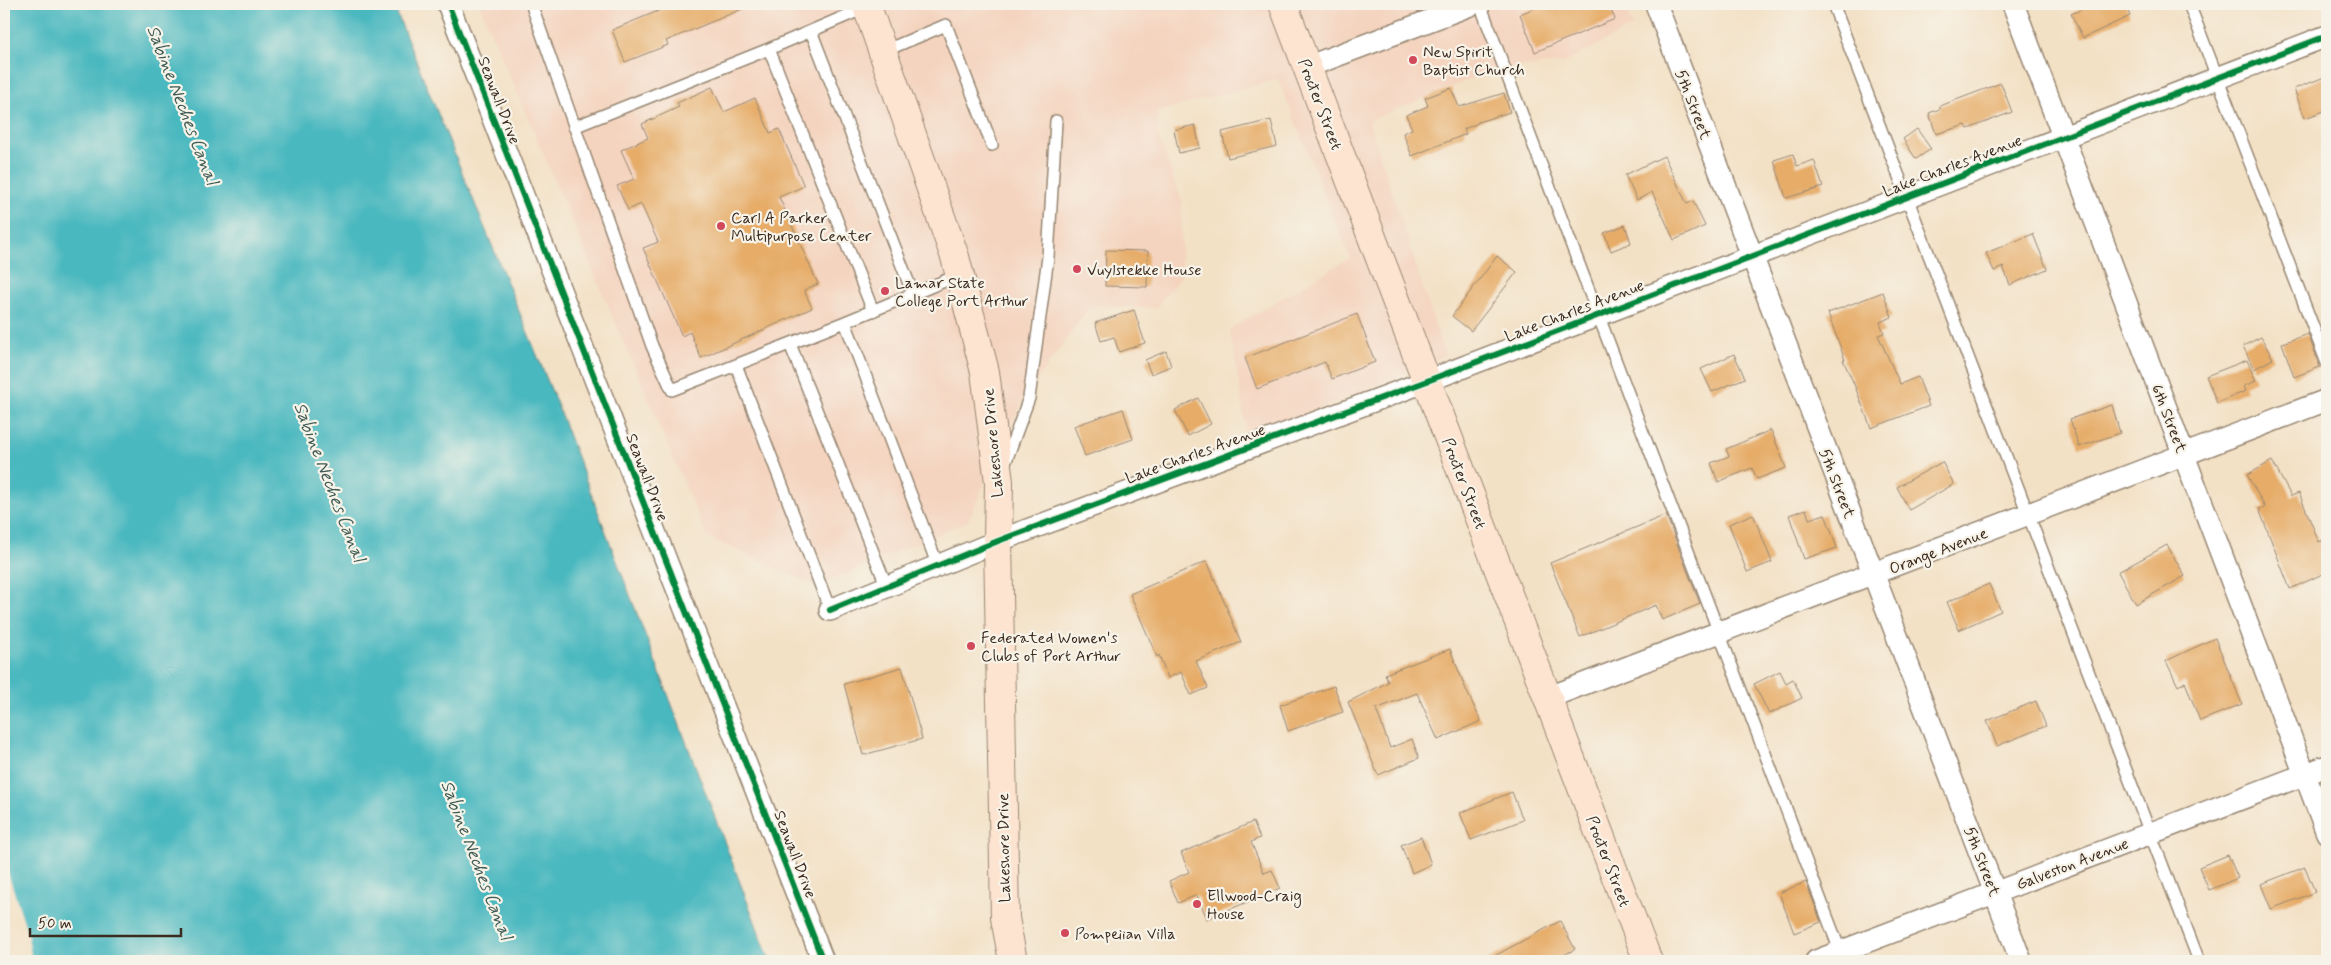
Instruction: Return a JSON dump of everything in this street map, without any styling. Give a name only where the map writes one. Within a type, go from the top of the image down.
[{"type":"main road","name":"Procter Street","points":[[1283,4],[1648,961]]},
{"type":"main road","name":"Lakeshore Drive","points":[[867,6],[960,275],[985,372],[999,482],[998,541],[1004,918],[1013,961]]},
{"type":"street","name":"Seawall Drive","points":[[448,4],[823,961]]},
{"type":"street","points":[[1308,67],[1473,4]]},
{"type":"street","name":"5th Street","points":[[1656,4],[2021,961]]},
{"type":"street","name":"6th Street","points":[[2013,4],[2327,833]]},
{"type":"street","name":"Lake Charles Avenue","points":[[830,610],[998,541],[1427,382],[2327,36]]},
{"type":"street","name":"Orange Avenue","points":[[1547,698],[2327,400]]},
{"type":"street","name":"Galveston Avenue","points":[[1816,961],[1842,957],[1995,893],[2327,766]]},
{"type":"lane","points":[[536,4],[533,9],[574,127],[652,346],[672,390],[960,275]]},
{"type":"lane","points":[[1480,4],[1842,957]]},
{"type":"lane","points":[[1833,4],[2199,961]]},
{"type":"lane","points":[[2188,4],[2327,363]]},
{"type":"lane","points":[[574,127],[769,49],[867,6]]},
{"type":"lane","points":[[884,51],[946,25],[992,145]]},
{"type":"lane","points":[[812,31],[913,294]]},
{"type":"lane","points":[[769,49],[873,311]]},
{"type":"lane","points":[[999,482],[1029,398],[1048,257],[1056,121]]},
{"type":"lane","points":[[845,322],[938,566]]},
{"type":"lane","points":[[790,344],[887,586]]},
{"type":"lane","points":[[736,365],[830,610]]},
{"type":"shaded area","name":"Lamar State College Port Arthur","points":[[479,4],[1498,4],[1500,8],[1515,4],[1623,4],[1633,26],[1564,63],[1497,68],[1369,121],[1445,355],[1399,377],[1247,437],[1230,329],[1350,258],[1278,79],[1157,112],[1158,136],[1182,201],[1181,277],[1155,308],[1090,306],[1023,400],[968,521],[817,586],[707,537]]},
{"type":"water","name":"Sabine Neches Canal","points":[[4,4],[393,4],[553,394],[770,961],[13,961],[14,942],[4,908]]},
{"type":"pier","points":[[4,861],[27,931],[32,961],[10,961],[11,942],[4,917]]},
{"type":"building","points":[[675,4],[754,4],[666,41],[668,45],[625,62],[612,30]]},
{"type":"building","points":[[1544,4],[1608,4],[1615,19],[1535,52],[1520,14]]},
{"type":"building","points":[[2093,4],[2125,4],[2130,16],[2083,38],[2071,14]]},
{"type":"building","points":[[2327,76],[2327,110],[2305,118],[2294,89]]},
{"type":"building","points":[[2001,83],[2012,112],[1968,129],[1966,125],[1936,134],[1929,113],[1940,109],[1940,106]]},
{"type":"building","name":"Carl A Parker Multipurpose Center","points":[[712,87],[724,112],[755,98],[770,133],[779,129],[804,186],[779,197],[818,284],[804,290],[812,308],[701,358],[690,332],[682,336],[643,248],[658,242],[641,204],[628,210],[617,186],[634,179],[621,150],[648,138],[642,124],[679,107],[677,103]]},
{"type":"building","points":[[1451,88],[1459,107],[1504,93],[1510,112],[1478,122],[1464,129],[1466,134],[1412,156],[1403,133],[1412,129],[1406,115],[1428,106],[1425,98]]},
{"type":"building","points":[[1271,120],[1277,146],[1228,158],[1222,132]]},
{"type":"building","points":[[1195,125],[1200,148],[1179,153],[1174,130]]},
{"type":"building","points":[[1917,129],[1931,149],[1916,159],[1903,139]]},
{"type":"building","points":[[1793,154],[1797,166],[1814,160],[1823,187],[1786,198],[1774,160]]},
{"type":"building","points":[[1664,156],[1687,204],[1693,201],[1705,226],[1674,240],[1652,192],[1637,200],[1625,175]]},
{"type":"building","points":[[1625,225],[1631,243],[1611,251],[1604,233]]},
{"type":"building","points":[[2033,234],[2047,269],[2010,285],[2003,267],[1994,271],[1986,253]]},
{"type":"building","points":[[1106,250],[1148,251],[1147,287],[1105,286]]},
{"type":"building","points":[[1497,256],[1517,272],[1471,331],[1452,316]]},
{"type":"building","points":[[1883,292],[1892,317],[1880,322],[1884,333],[1878,335],[1900,384],[1918,377],[1929,406],[1871,428],[1843,360],[1845,360],[1828,313]]},
{"type":"building","points":[[1134,310],[1145,343],[1119,352],[1114,337],[1101,341],[1095,323]]},
{"type":"building","points":[[1357,314],[1375,362],[1332,379],[1325,362],[1257,389],[1245,358]]},
{"type":"building","points":[[2308,334],[2320,367],[2294,377],[2282,343]]},
{"type":"building","points":[[2261,337],[2273,359],[2254,369],[2243,346]]},
{"type":"building","points":[[1166,351],[1171,366],[1151,374],[1145,360]]},
{"type":"building","points":[[1734,354],[1745,378],[1712,392],[1701,369]]},
{"type":"building","points":[[2247,360],[2256,381],[2244,386],[2246,391],[2217,403],[2206,376]]},
{"type":"building","points":[[1198,398],[1211,424],[1188,436],[1175,410]]},
{"type":"building","points":[[2112,405],[2120,433],[2079,447],[2070,419]]},
{"type":"building","points":[[1123,409],[1133,439],[1085,456],[1074,426]]},
{"type":"building","points":[[1771,430],[1786,468],[1757,479],[1752,468],[1718,482],[1711,463],[1729,456],[1726,449]]},
{"type":"building","points":[[2272,461],[2291,496],[2299,493],[2319,542],[2327,538],[2327,572],[2290,589],[2259,509],[2265,507],[2247,475]]},
{"type":"building","points":[[1942,462],[1954,484],[1909,510],[1897,487]]},
{"type":"building","points":[[1806,509],[1809,519],[1825,514],[1837,548],[1804,559],[1789,515]]},
{"type":"building","points":[[1753,514],[1772,562],[1747,572],[1729,524]]},
{"type":"building","points":[[1666,515],[1700,604],[1662,620],[1656,605],[1580,637],[1550,563]]},
{"type":"building","points":[[2167,545],[2185,576],[2136,604],[2118,572]]},
{"type":"building","points":[[1207,561],[1241,642],[1196,661],[1208,688],[1191,695],[1181,672],[1168,678],[1130,594]]},
{"type":"building","points":[[1989,584],[2001,611],[1959,630],[1947,602]]},
{"type":"building","points":[[2215,638],[2242,704],[2200,721],[2185,682],[2178,686],[2166,661]]},
{"type":"building","points":[[1450,649],[1481,721],[1438,740],[1417,693],[1376,709],[1390,748],[1412,739],[1419,758],[1378,775],[1348,702],[1388,682],[1385,674]]},
{"type":"building","points":[[902,667],[922,739],[863,755],[844,684]]},
{"type":"building","points":[[1780,671],[1786,683],[1793,679],[1802,698],[1769,714],[1754,684]]},
{"type":"building","points":[[1334,686],[1343,712],[1288,731],[1280,705]]},
{"type":"building","points":[[2036,701],[2046,726],[1997,746],[1987,721]]},
{"type":"building","points":[[1512,792],[1523,820],[1471,840],[1460,813]]},
{"type":"building","points":[[1253,822],[1260,838],[1251,842],[1264,873],[1272,870],[1280,888],[1207,919],[1197,895],[1178,903],[1169,881],[1189,872],[1181,853]]},
{"type":"building","points":[[1421,837],[1431,864],[1412,873],[1401,845]]},
{"type":"building","points":[[2228,855],[2238,878],[2209,890],[2199,867]]},
{"type":"building","points":[[2305,867],[2315,892],[2271,909],[2261,884]]},
{"type":"building","points":[[1806,882],[1821,922],[1794,933],[1779,893]]},
{"type":"building","points":[[1560,921],[1575,949],[1553,961],[1485,961]]},
{"type":"cycle path","points":[[448,4],[823,961]]},
{"type":"cycle path","points":[[830,610],[998,541],[1427,381],[2327,36]]},
{"type":"place","name":"New Spirit Baptist Church","points":[[1413,60]]},
{"type":"place","name":"Carl A Parker Multipurpose Center","points":[[721,226]]},
{"type":"place","name":"Vuylstekke House","points":[[1077,269]]},
{"type":"place","name":"Lamar State College Port Arthur","points":[[885,291]]},
{"type":"place","name":"Federated Women's Clubs of Port Arthur","points":[[971,646]]},
{"type":"place","name":"Ellwood-Craig House","points":[[1197,904]]},
{"type":"place","name":"Pompeiian Villa","points":[[1065,933]]}]
